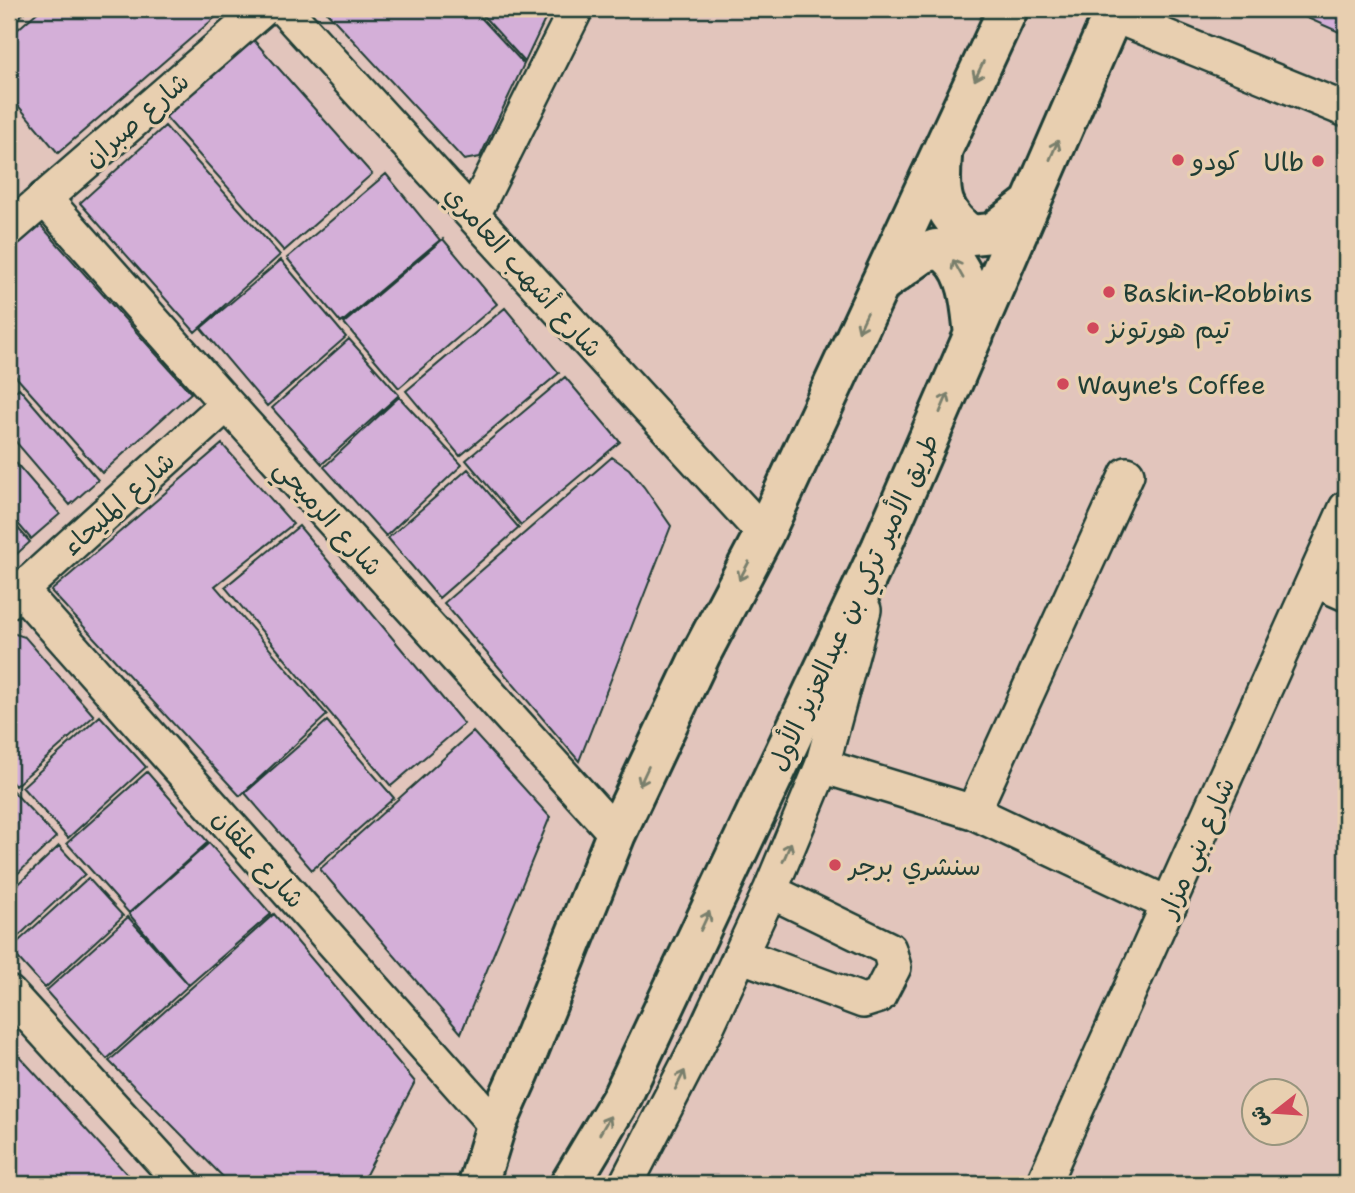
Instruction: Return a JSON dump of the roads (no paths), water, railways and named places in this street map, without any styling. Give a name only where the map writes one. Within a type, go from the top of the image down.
[{"type":"main road","points":[[478,1184],[496,1126],[616,834],[701,654],[764,534],[1008,9]]},
{"type":"main road","name":"طريق الأمير تركي بن عبدالعزيز الأول","points":[[570,1184],[622,1097],[881,548],[1114,12]]},
{"type":"main road","points":[[943,148],[940,184],[945,207],[957,225],[971,235],[992,233],[1031,203]]},
{"type":"main road","points":[[880,284],[922,254],[936,249],[951,258],[963,276],[970,302],[974,335]]},
{"type":"main road","points":[[449,1184],[496,1126]]},
{"type":"street","name":"شارع صبران","points":[[9,229],[263,9]]},
{"type":"street","name":"شارع أشهب العامري","points":[[284,9],[764,534]]},
{"type":"street","points":[[473,215],[576,9]]},
{"type":"street","points":[[1114,12],[1346,110]]},
{"type":"street","name":"شارع الرميحي","points":[[44,198],[616,834]]},
{"type":"street","name":"شارع المليحاء","points":[[15,595],[227,404]]},
{"type":"street","points":[[973,812],[1127,474]]},
{"type":"street","name":"شارع بني مزار","points":[[1043,1184],[1346,508]]},
{"type":"street","points":[[626,1184],[705,1031],[771,891],[822,766],[881,548]]},
{"type":"street","points":[[1314,580],[1346,594]]},
{"type":"street","name":"شارع علقان","points":[[15,595],[496,1126]]},
{"type":"street","points":[[822,766],[973,812],[1170,905]]},
{"type":"street","points":[[740,954],[863,1001],[879,996],[894,967],[889,949],[771,891]]},
{"type":"street","points":[[9,993],[183,1184]]},
{"type":"place","name":"كودو","points":[[1178,160]]},
{"type":"place","name":"Ulb","points":[[1318,161]]},
{"type":"place","name":"Baskin-Robbins","points":[[1109,292]]},
{"type":"place","name":"تيم هورتونز","points":[[1093,328]]},
{"type":"place","name":"Wayne's Coffee","points":[[1063,384]]},
{"type":"place","name":"سنشري برجر","points":[[835,865]]}]
